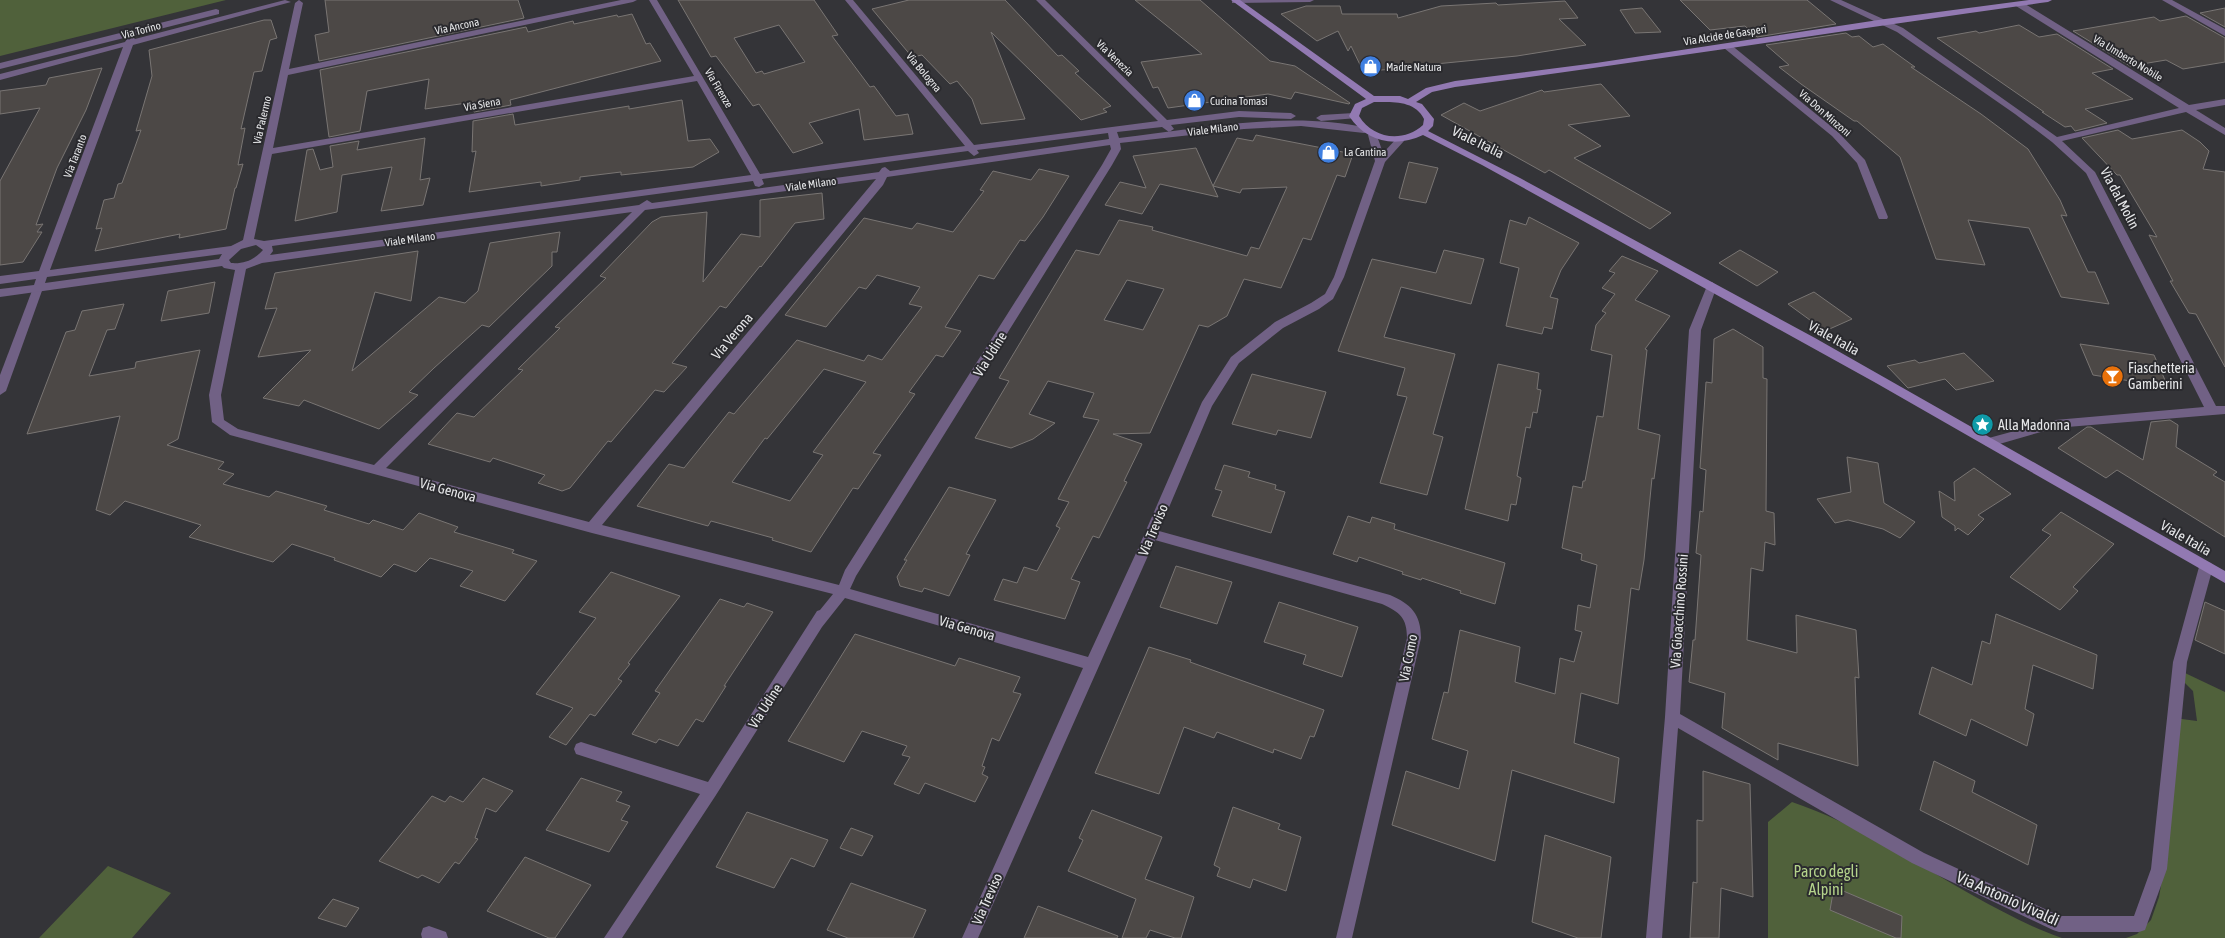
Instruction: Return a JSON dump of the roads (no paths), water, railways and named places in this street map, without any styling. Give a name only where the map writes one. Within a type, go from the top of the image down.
[{"type":"main road","points":[[1235,0],[1372,99]]},
{"type":"main road","name":"Via Alcide de Gasperi","points":[[1410,102],[1429,90],[1455,84],[1596,66],[1885,22],[2048,0]]},
{"type":"main road","points":[[1390,98],[1410,102],[1426,113],[1429,120],[1428,126],[1423,132],[1409,138],[1401,139],[1373,135],[1357,123],[1354,116],[1358,106],[1372,99],[1390,98]]},
{"type":"main road","name":"Viale Italia","points":[[1423,132],[1483,160],[1712,286],[2225,578]]},
{"type":"street","name":"Via Torino","points":[[0,66],[265,0]]},
{"type":"street","name":"Via Ancona","points":[[284,73],[633,0]]},
{"type":"street","name":"Via Firenze","points":[[653,0],[758,178],[761,190]]},
{"type":"street","name":"Via Bologna","points":[[849,0],[971,148],[979,161]]},
{"type":"street","name":"Via Venezia","points":[[1040,0],[1166,124],[1172,134]]},
{"type":"street","points":[[1235,0],[1310,0]]},
{"type":"street","name":"Via dal Molin","points":[[1834,0],[1885,22],[2018,112],[2055,140],[2090,172],[2212,411]]},
{"type":"street","points":[[2166,0],[2225,33]]},
{"type":"street","name":"Via Torino","points":[[0,77],[286,1],[303,2]]},
{"type":"street","name":"Via Palermo","points":[[248,243],[284,73],[303,2]]},
{"type":"street","name":"Via Umberto Nobile","points":[[2019,4],[2225,132]]},
{"type":"street","name":"Via Taranto","points":[[0,391],[130,44],[132,34]]},
{"type":"street","name":"Via Don Minzoni","points":[[1727,46],[1835,134],[1862,162],[1882,217]]},
{"type":"street","name":"Via Siena","points":[[267,152],[700,78]]},
{"type":"street","points":[[2055,140],[2189,108],[2225,102]]},
{"type":"street","name":"Viale Milano","points":[[241,267],[260,260],[979,161],[1114,136],[1166,124],[1239,114],[1327,118],[1354,116]]},
{"type":"street","name":"Viale Milano","points":[[248,243],[264,244],[971,148],[1301,123],[1364,130]]},
{"type":"street","points":[[1373,135],[1380,162]]},
{"type":"street","name":"Via Udine","points":[[612,938],[711,790],[966,392],[1115,153],[1114,136]]},
{"type":"street","name":"Via Treviso","points":[[970,938],[1152,534],[1206,405],[1235,360],[1253,344],[1278,325],[1315,306],[1329,296],[1340,277],[1380,162],[1401,139]]},
{"type":"street","name":"Via Verona","points":[[592,528],[879,183],[891,159]]},
{"type":"street","points":[[375,471],[646,206],[656,191]]},
{"type":"street","points":[[225,262],[227,254],[248,243]]},
{"type":"street","points":[[260,260],[268,251],[264,244]]},
{"type":"street","points":[[0,280],[234,249]]},
{"type":"street","points":[[0,293],[225,262],[234,267],[241,267]]},
{"type":"street","name":"Via Genova","points":[[241,267],[215,395],[218,422],[234,432],[592,528],[839,590],[1092,664]]},
{"type":"street","name":"Via Gioacchino Rossini","points":[[1654,938],[1672,717],[1695,330],[1712,286]]},
{"type":"street","points":[[1988,442],[2054,424],[2225,410]]},
{"type":"street","name":"Via Como","points":[[1152,534],[1385,599],[1401,606],[1414,623],[1414,638],[1344,938]]},
{"type":"street","name":"Via Antonio Vivaldi","points":[[1672,717],[1918,858],[2059,924],[2139,924],[2159,869],[2180,662],[2206,566]]},
{"type":"street","points":[[580,749],[711,790]]},
{"type":"place","name":"Madre Natura","points":[[1370,67]]},
{"type":"place","name":"Cucina Tomasi","points":[[1194,101]]},
{"type":"place","name":"La Cantina","points":[[1328,152]]},
{"type":"place","name":"Fiaschetteria Gamberini","points":[[2112,376]]},
{"type":"place","name":"Alla Madonna","points":[[1982,425]]},
{"type":"park label","name":"Parco degli Alpini","points":[[1826,880]]}]
